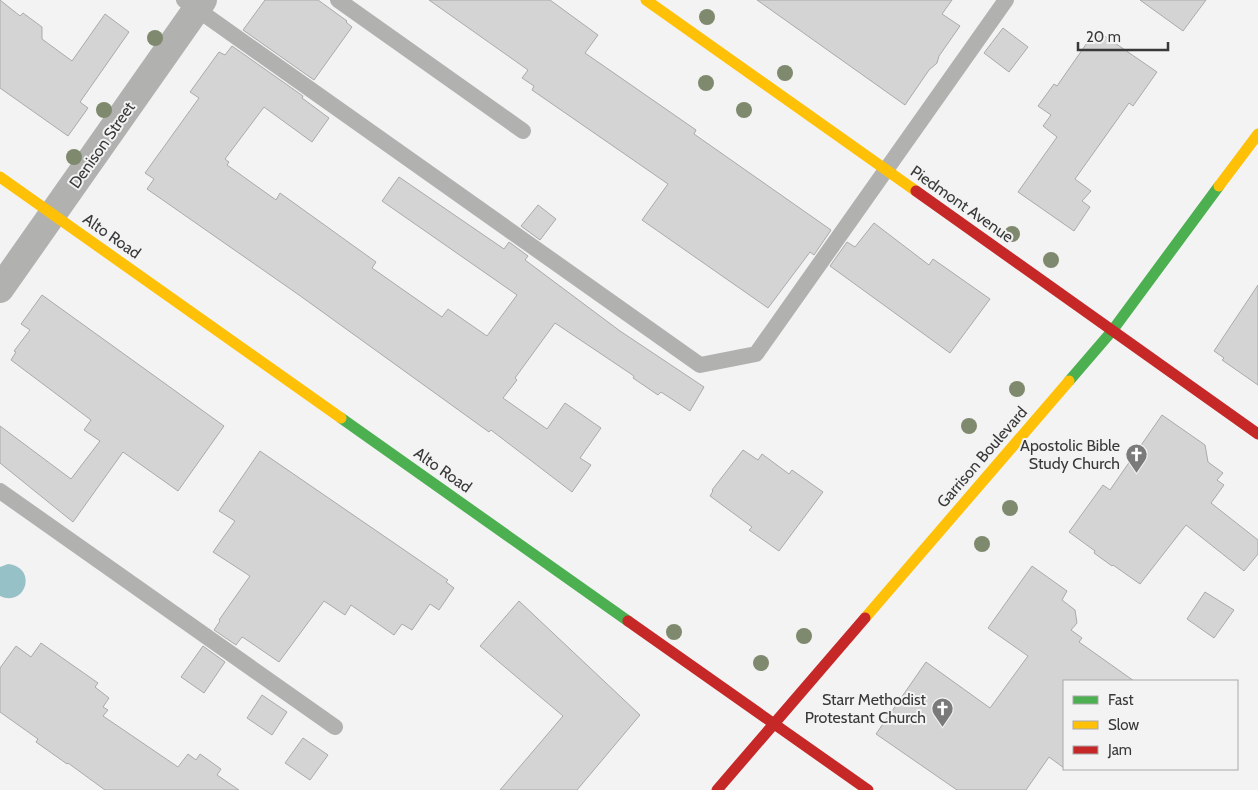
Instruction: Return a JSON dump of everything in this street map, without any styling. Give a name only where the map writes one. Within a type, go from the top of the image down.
[{"type":"street","name":"Piedmont Avenue","points":[[646,0],[1258,434]]},
{"type":"street","name":"Denison Street","points":[[0,289],[53,214],[195,3]]},
{"type":"street","name":"Garrison Boulevard","points":[[717,790],[1112,331],[1258,134]]},
{"type":"street","name":"Alto Road","points":[[0,177],[868,790]]},
{"type":"lane","points":[[338,0],[523,131]]},
{"type":"lane","points":[[195,3],[700,365],[756,354],[1006,0]]},
{"type":"lane","points":[[0,491],[335,727]]},
{"type":"water","points":[[8,564],[17,567],[23,572],[26,579],[22,592],[9,598],[0,596],[0,567]]},
{"type":"building","points":[[0,0],[20,16],[23,13],[42,27],[42,39],[72,61],[105,14],[129,32],[80,102],[88,108],[68,136],[0,88]]},
{"type":"building","points":[[265,0],[318,0],[347,21],[352,27],[314,80],[243,30]]},
{"type":"building","points":[[429,0],[550,0],[598,35],[585,53],[696,130],[694,134],[831,230],[814,255],[810,252],[768,308],[642,220],[668,184],[532,90],[534,86],[522,78],[528,70]]},
{"type":"building","points":[[757,0],[952,0],[942,14],[960,26],[939,56],[937,63],[929,70],[905,105]]},
{"type":"building","points":[[1140,0],[1206,0],[1183,31]]},
{"type":"building","points":[[1003,28],[1028,47],[1009,72],[984,53]]},
{"type":"building","points":[[1096,30],[1157,72],[1133,106],[1129,103],[1075,179],[1091,191],[1082,201],[1090,207],[1074,231],[1018,192],[1057,137],[1043,126],[1051,115],[1038,106],[1054,84],[1057,86]]},
{"type":"building","points":[[232,46],[303,96],[302,98],[329,118],[312,142],[264,107],[225,159],[229,162],[227,165],[276,200],[280,193],[376,262],[372,268],[442,317],[448,309],[487,336],[517,295],[382,201],[399,177],[504,249],[509,242],[528,256],[525,260],[620,331],[704,387],[690,411],[661,392],[658,395],[633,378],[634,376],[555,323],[515,378],[517,380],[503,398],[547,429],[565,403],[601,428],[580,458],[591,465],[572,492],[491,430],[489,432],[299,295],[147,189],[154,179],[145,173],[199,98],[190,92],[219,52],[225,55]]},
{"type":"building","points":[[538,205],[556,219],[540,240],[521,226]]},
{"type":"building","points":[[874,223],[929,265],[933,259],[990,299],[950,353],[830,266],[847,242],[855,247]]},
{"type":"building","points":[[1258,285],[1258,385],[1222,360],[1224,358],[1214,351]]},
{"type":"building","points":[[42,295],[224,426],[178,491],[123,452],[73,522],[0,463],[0,426],[71,479],[100,441],[84,430],[91,420],[11,360],[16,352],[14,351],[30,330],[21,324]]},
{"type":"building","points":[[1162,415],[1205,445],[1208,462],[1223,473],[1217,480],[1224,485],[1211,503],[1258,540],[1258,554],[1244,571],[1186,525],[1140,584],[1094,553],[1095,551],[1069,532],[1103,485],[1110,490]]},
{"type":"building","points":[[743,450],[758,460],[762,454],[789,474],[792,470],[823,492],[779,551],[749,530],[752,527],[710,496],[712,490]]},
{"type":"building","points":[[260,451],[448,580],[446,582],[454,588],[439,610],[430,604],[412,630],[402,624],[394,635],[351,605],[345,615],[324,601],[279,662],[242,637],[236,645],[214,630],[250,576],[213,552],[235,521],[219,511]]},
{"type":"building","points":[[1032,566],[1067,591],[1062,600],[1075,610],[1077,623],[1071,630],[1082,638],[1079,642],[1133,680],[1063,680],[1063,767],[1049,757],[1026,790],[957,790],[876,734],[926,662],[990,708],[1028,656],[988,628]]},
{"type":"building","points":[[1205,592],[1234,610],[1214,638],[1187,619]]},
{"type":"building","points":[[519,601],[640,715],[577,790],[500,790],[563,716],[480,646]]},
{"type":"building","points":[[41,643],[98,683],[95,687],[109,698],[103,707],[108,710],[103,716],[178,767],[188,754],[196,760],[200,754],[221,769],[217,775],[239,790],[105,790],[36,742],[38,739],[0,712],[0,668],[16,646],[31,657]]},
{"type":"building","points":[[203,646],[225,662],[204,693],[181,677]]},
{"type":"building","points":[[262,695],[287,712],[272,735],[247,718]]},
{"type":"building","points":[[303,738],[328,755],[310,780],[285,763]]},
{"type":"traffic: fast","points":[[1069,381],[1112,331],[1219,186]]},
{"type":"traffic: fast","points":[[341,418],[628,621]]},
{"type":"traffic: slow","points":[[646,0],[916,191]]},
{"type":"traffic: slow","points":[[1219,186],[1258,134]]},
{"type":"traffic: slow","points":[[0,177],[341,418]]},
{"type":"traffic: slow","points":[[865,618],[1069,381]]},
{"type":"traffic: jam","points":[[916,191],[1258,434]]},
{"type":"traffic: jam","points":[[717,790],[865,618]]},
{"type":"traffic: jam","points":[[628,621],[868,790]]},
{"type":"place","name":"Apostolic Bible Study Church","points":[[1136,473]]},
{"type":"place","name":"Starr Methodist Protestant Church","points":[[942,727]]}]
